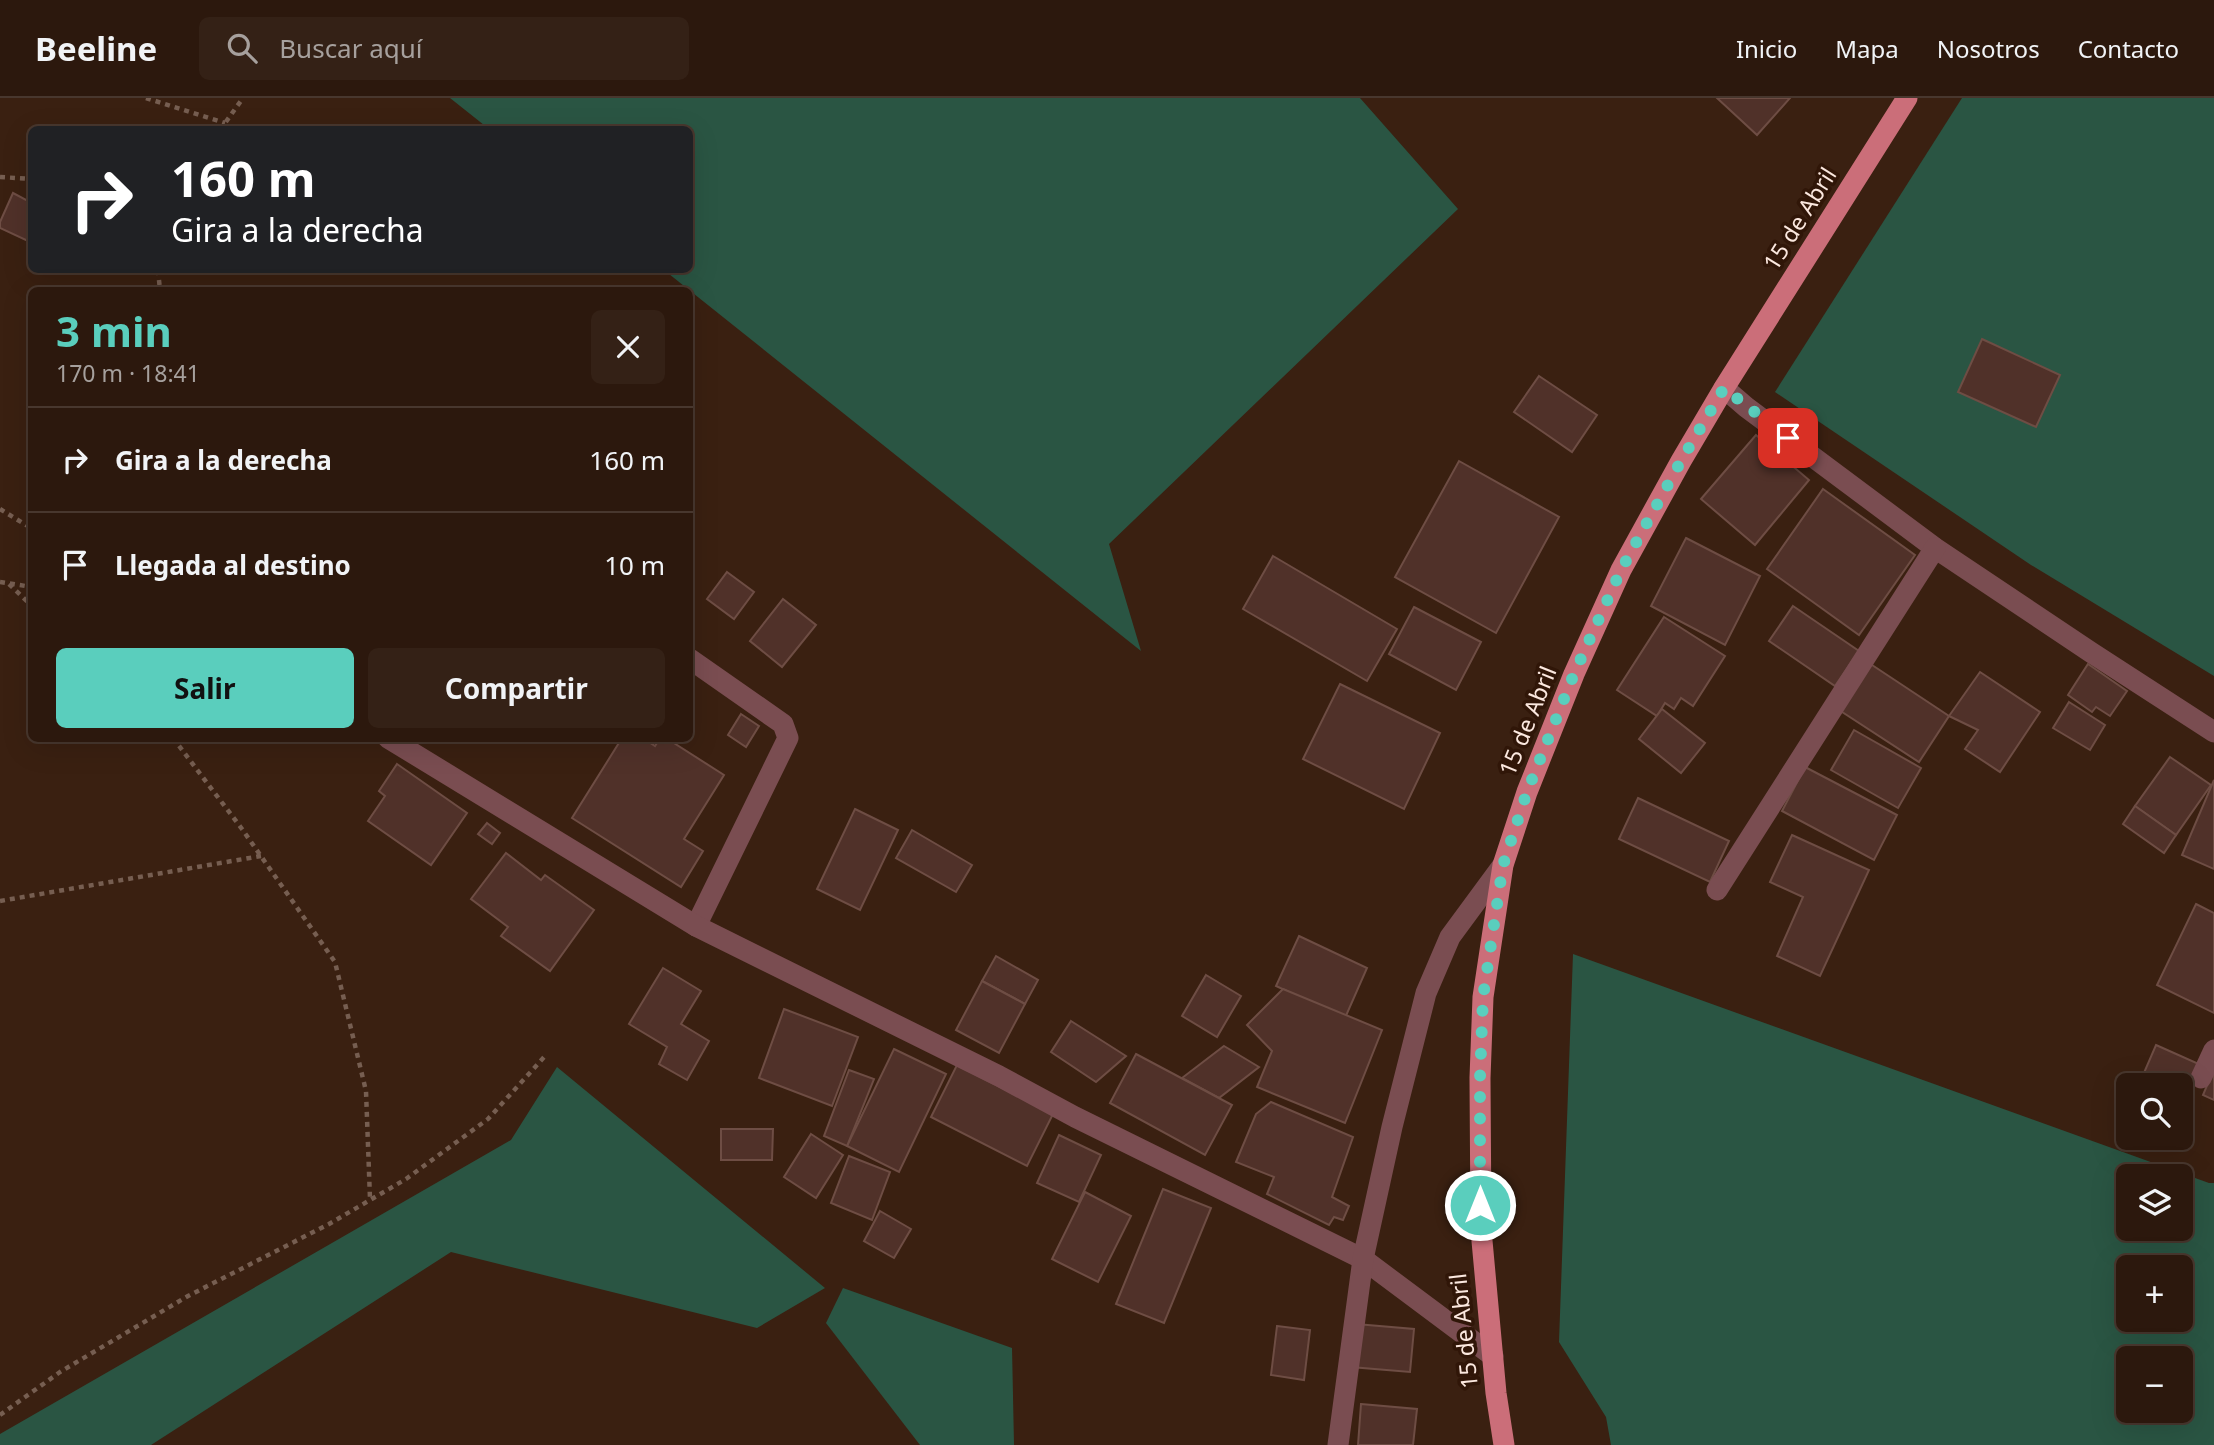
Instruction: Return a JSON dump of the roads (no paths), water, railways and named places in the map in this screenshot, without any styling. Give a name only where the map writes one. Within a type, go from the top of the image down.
[{"type":"main road","name":"15 de Abril","points":[[1504,1445],[1480,1230],[1483,997],[1503,865],[1527,792],[1574,674],[1621,570],[1724,388],[1906,98]]},
{"type":"street","points":[[1724,388],[1935,548],[2214,732]]},
{"type":"street","points":[[1717,890],[1935,548]]},
{"type":"street","points":[[693,661],[783,724],[789,738],[696,926]]},
{"type":"street","points":[[395,742],[696,926],[1363,1259],[1493,1356]]},
{"type":"street","points":[[1338,1445],[1363,1259],[1392,1127],[1426,993],[1450,937],[1503,865]]},
{"type":"street","points":[[2202,1078],[2214,1050]]}]
